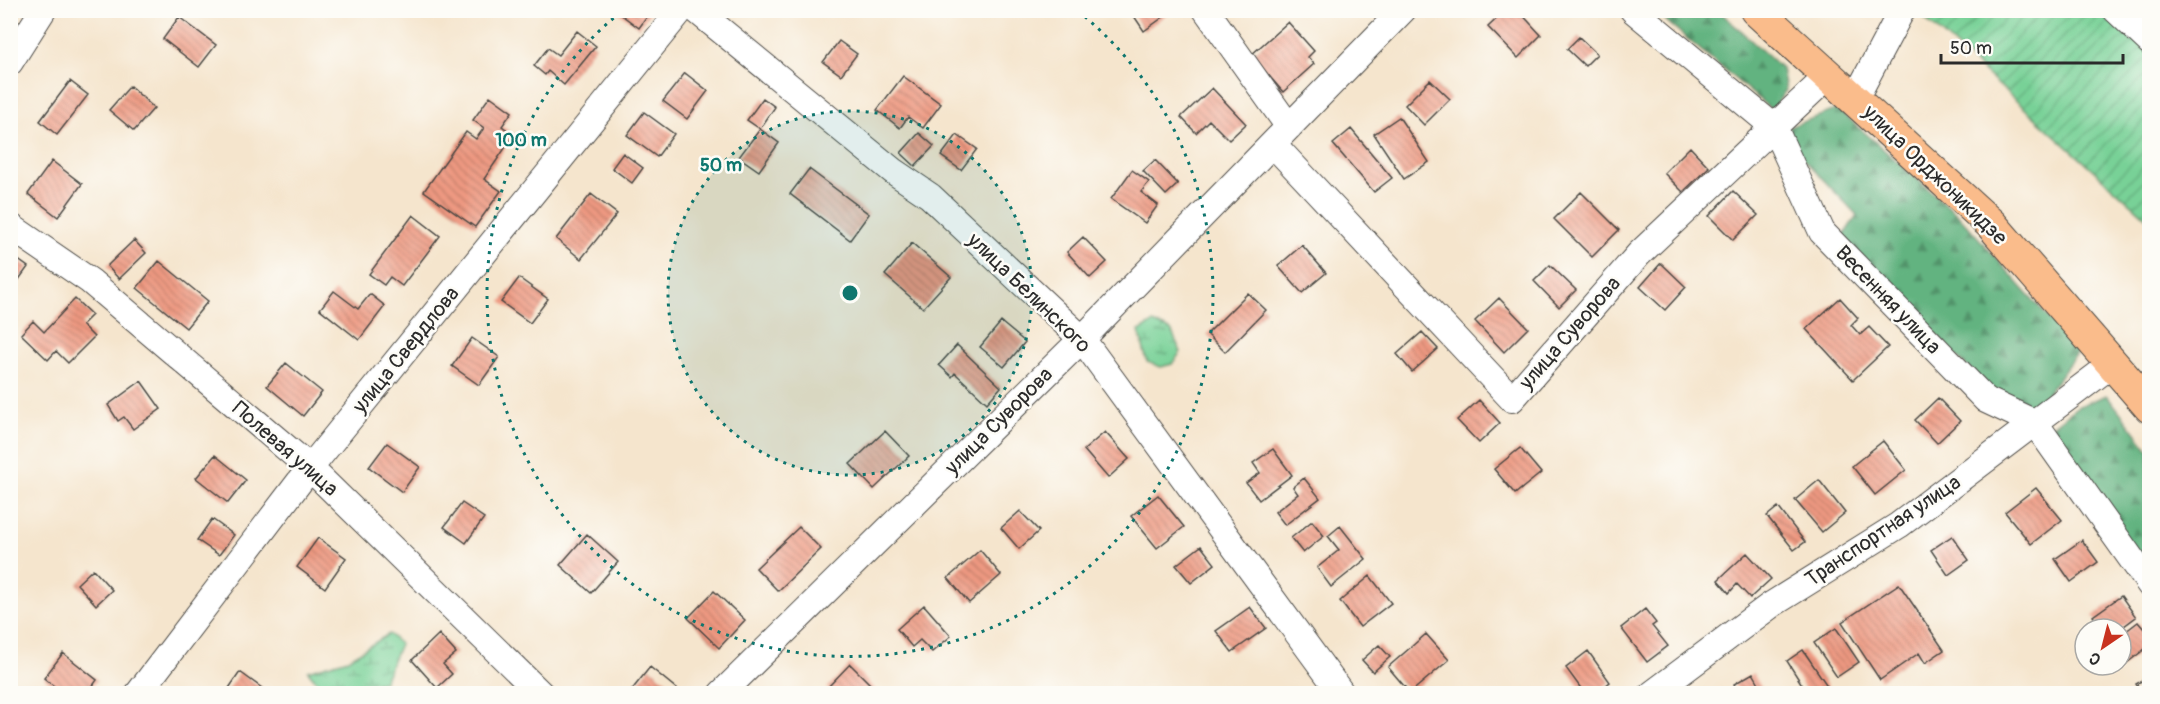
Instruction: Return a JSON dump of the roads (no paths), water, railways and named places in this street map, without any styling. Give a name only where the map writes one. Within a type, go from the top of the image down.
[{"type":"main road","name":"улица Орджоникидзе","points":[[1756,10],[1991,224],[2111,365],[2150,407]]},
{"type":"street","points":[[10,62],[43,10]]},
{"type":"street","name":"улица Свердлова","points":[[138,693],[310,468],[681,10]]},
{"type":"street","name":"улица Белинского","points":[[696,10],[893,171],[930,196],[1082,339],[1342,693]]},
{"type":"street","points":[[1206,10],[1281,135]]},
{"type":"street","name":"улица Суворова","points":[[721,693],[1082,339],[1403,10]]},
{"type":"street","name":"Весенняя улица","points":[[1633,10],[1774,127],[1822,232],[1986,400],[2035,423],[2150,585]]},
{"type":"street","points":[[1855,99],[1902,10]]},
{"type":"street","points":[[2116,10],[2150,42]]},
{"type":"street","name":"улица Суворова","points":[[1281,135],[1512,399],[1639,254],[1829,75]]},
{"type":"street","name":"Полевая улица","points":[[10,226],[90,281],[310,468],[541,693]]},
{"type":"street","name":"Транспортная улица","points":[[1652,693],[1771,605],[1899,525],[2111,365]]}]
